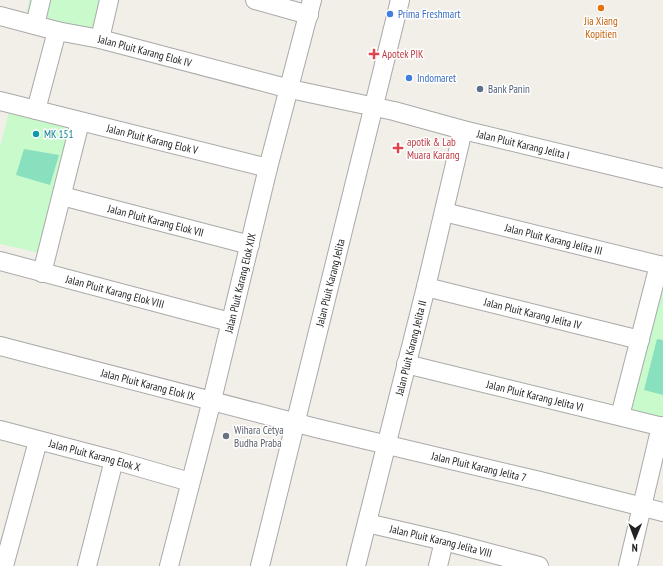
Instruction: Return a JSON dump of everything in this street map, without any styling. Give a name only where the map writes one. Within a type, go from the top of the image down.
[{"type":"street","points":[[35,25],[41,0]]},
{"type":"street","points":[[100,39],[109,0]]},
{"type":"street","points":[[255,0],[311,8]]},
{"type":"street","name":"Jalan Pluit Karang Jelita","points":[[260,566],[400,0]]},
{"type":"street","name":"Jalan Pluit Karang Elok XIX","points":[[169,566],[212,400],[268,168],[311,8]]},
{"type":"street","name":"Jalan Pluit Karang Elok IV","points":[[0,16],[57,31],[100,39],[290,89]]},
{"type":"street","points":[[36,110],[57,31]]},
{"type":"street","name":"Jalan Pluit Karang Jelita I","points":[[290,89],[374,107],[663,178]]},
{"type":"street","name":"Jalan Pluit Karang Elok V","points":[[0,101],[268,168]]},
{"type":"street","points":[[42,273],[80,122]]},
{"type":"street","name":"Jalan Pluit Karang Jelita II","points":[[356,566],[426,287],[463,130]]},
{"type":"street","name":"Jalan Pluit Karang Elok VII","points":[[62,196],[250,245]]},
{"type":"street","name":"Jalan Pluit Karang Jelita III","points":[[444,212],[661,266]]},
{"type":"street","name":"Jalan Pluit Karang Elok VIII","points":[[0,263],[230,322]]},
{"type":"street","points":[[620,416],[661,266]]},
{"type":"street","name":"Jalan Pluit Karang Jelita IV","points":[[426,287],[640,340]]},
{"type":"street","name":"Jalan Pluit Karang Elok IX","points":[[0,346],[296,422]]},
{"type":"street","name":"Jalan Pluit Karang Jelita VI","points":[[406,364],[662,427]]},
{"type":"street","name":"Jalan Pluit Karang Jelita 7","points":[[296,422],[663,512]]},
{"type":"street","points":[[628,566],[662,427]]},
{"type":"street","name":"Jalan Pluit Karang Elok X","points":[[0,430],[190,482]]},
{"type":"street","points":[[4,566],[38,440]]},
{"type":"street","points":[[87,566],[114,460]]},
{"type":"street","name":"Jalan Pluit Karang Jelita VIII","points":[[366,523],[444,541],[518,563],[539,566]]},
{"type":"street","points":[[438,566],[444,541]]},
{"type":"green space","points":[[29,0],[100,0],[92,32],[26,16]]},
{"type":"green space","points":[[10,108],[77,123],[40,253],[0,244],[0,147]]},
{"type":"green space","points":[[24,149],[59,155],[50,185],[16,175]]},
{"type":"green space","points":[[663,280],[663,420],[626,411]]},
{"type":"green space","points":[[657,339],[663,340],[663,395],[644,390]]},
{"type":"place","name":"Jia Xiang Kopitien","points":[[601,8]]},
{"type":"place","name":"Prima Freshmart","points":[[390,14]]},
{"type":"place","name":"Apotek PIK","points":[[374,54]]},
{"type":"place","name":"Indomaret","points":[[409,78]]},
{"type":"place","name":"Bank Panin","points":[[480,89]]},
{"type":"place","name":"MK 151","points":[[36,134]]},
{"type":"place","name":"apotik & Lab Muara Karang","points":[[398,148]]},
{"type":"place","name":"Wihara Cetya Budha Praba","points":[[226,436]]}]
